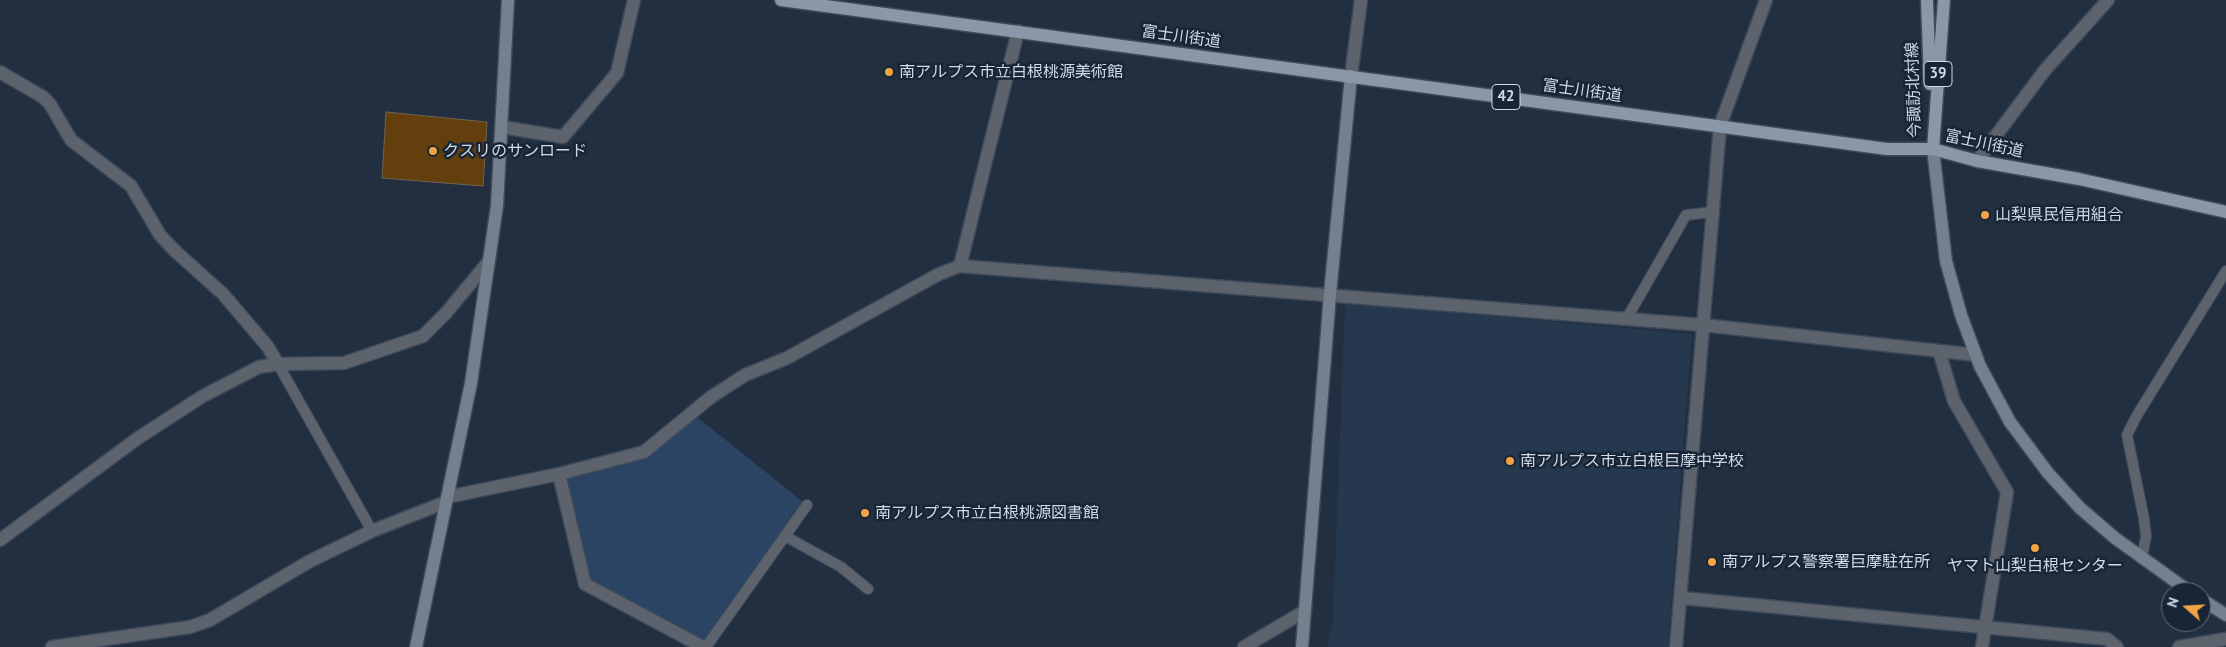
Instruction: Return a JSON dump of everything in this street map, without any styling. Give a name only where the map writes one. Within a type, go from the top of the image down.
[{"type":"main road","name":"富士川街道","points":[[781,0],[802,1],[1887,149],[1933,149],[1977,161],[2079,179],[2226,212]]},
{"type":"main road","name":"今諏訪北村線","points":[[1927,0],[1933,149]]},
{"type":"main road","name":"今諏訪北村線","points":[[1933,149],[1944,0]]},
{"type":"street","points":[[416,647],[470,383],[497,206],[508,0]]},
{"type":"street","points":[[502,127],[562,136],[618,73],[634,0]]},
{"type":"street","points":[[1302,647],[1330,294],[1351,76],[1361,0]]},
{"type":"street","points":[[1676,647],[1682,598],[1720,126],[1766,0]]},
{"type":"street","points":[[1977,161],[2045,70],[2108,0]]},
{"type":"street","points":[[960,266],[1018,31]]},
{"type":"street","points":[[0,72],[43,97],[50,104],[72,140],[131,186],[160,235],[223,294],[268,347],[278,364]]},
{"type":"street","points":[[1933,149],[1946,260],[1961,315],[1976,355],[2010,422],[2048,473],[2080,508],[2142,559],[2175,582]]},
{"type":"street","points":[[0,540],[146,432],[203,396],[259,367],[278,364],[344,363],[423,336],[446,313],[489,261]]},
{"type":"street","points":[[52,647],[190,627],[210,620],[310,561],[372,531],[446,500],[644,452],[711,397],[745,375],[787,358],[940,274],[960,266],[1627,318],[1976,355]]},
{"type":"street","points":[[1939,351],[1954,400],[2007,492],[1987,628],[1982,647]]},
{"type":"street","points":[[559,474],[585,584],[704,647]]},
{"type":"street","points":[[1682,598],[2107,639],[2117,647]]},
{"type":"street","points":[[2211,605],[2226,615]]},
{"type":"street","points":[[1244,647],[1305,611]]},
{"type":"street","points":[[2179,647],[2226,639]]},
{"type":"lane","points":[[1627,318],[1686,215],[1713,212]]},
{"type":"lane","points":[[2142,559],[2146,536],[2144,519],[2127,435],[2136,417],[2226,271]]},
{"type":"lane","points":[[278,364],[372,531]]},
{"type":"lane","points":[[704,647],[807,505]]},
{"type":"lane","points":[[785,536],[840,567],[868,589]]},
{"type":"shaded area","name":"南アルプス市立白根巨摩中学校","points":[[1345,303],[1692,334],[1668,647],[1327,647],[1333,622]]},
{"type":"shaded area","points":[[692,413],[807,505],[706,647],[585,584],[559,474],[644,452]]},
{"type":"building","points":[[386,112],[487,122],[483,186],[382,178]]},
{"type":"place","name":"南アルプス市立白根桃源美術館","points":[[889,72]]},
{"type":"place","name":"クスリのサンロード","points":[[433,151]]},
{"type":"place","name":"山梨県民信用組合","points":[[1985,215]]},
{"type":"place","name":"南アルプス市立白根巨摩中学校","points":[[1510,461]]},
{"type":"place","name":"南アルプス市立白根桃源図書館","points":[[865,513]]},
{"type":"place","name":"ヤマト山梨白根センター","points":[[2035,548]]},
{"type":"place","name":"南アルプス警察署巨摩駐在所","points":[[1712,562]]}]
